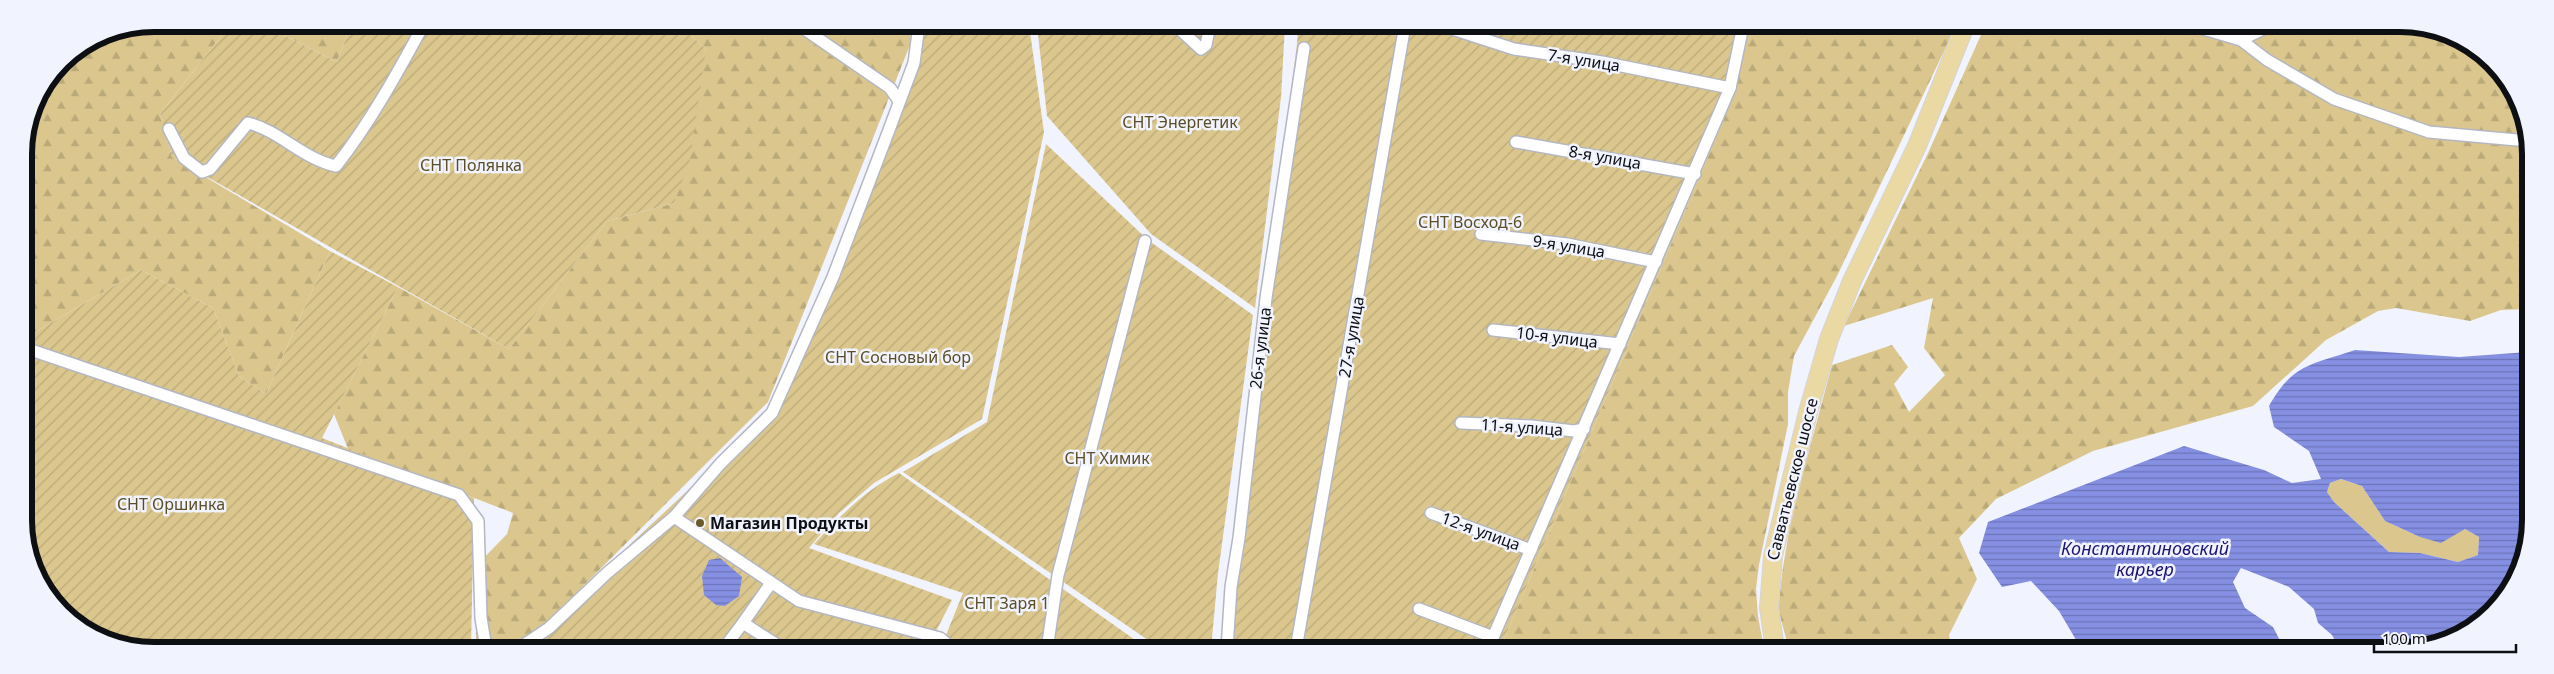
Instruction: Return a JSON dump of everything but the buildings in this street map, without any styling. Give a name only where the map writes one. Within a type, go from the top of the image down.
[{"type":"main road","name":"Савватьевское шоссе","points":[[1774,641],[1769,608],[1773,556],[1808,412],[1838,312],[1917,146],[1962,32]]},
{"type":"street","points":[[169,129],[184,158],[202,172],[210,169],[248,123],[261,126],[302,151],[336,166],[395,76],[420,32]]},
{"type":"street","points":[[809,32],[890,88],[899,101]]},
{"type":"street","points":[[528,642],[549,628],[607,573],[674,518],[721,463],[772,413],[833,277],[914,63],[918,32]]},
{"type":"street","points":[[1183,32],[1201,49],[1206,45],[1209,32]]},
{"type":"street","name":"27-я улица","points":[[1297,641],[1404,32]]},
{"type":"street","name":"7-я улица","points":[[1462,32],[1514,49],[1602,62],[1730,88]]},
{"type":"street","points":[[1491,641],[1695,174],[1730,88],[1742,32]]},
{"type":"street","points":[[2214,32],[2241,40],[2267,60],[2334,99],[2429,132],[2520,140]]},
{"type":"street","points":[[2241,40],[2257,32]]},
{"type":"street","name":"26-я улица","points":[[1227,642],[1231,587],[1239,538],[1265,307],[1304,48]]},
{"type":"street","name":"8-я улица","points":[[1516,142],[1695,174]]},
{"type":"street","name":"9-я улица","points":[[1481,234],[1567,244],[1656,262]]},
{"type":"street","points":[[1048,642],[1058,575],[1145,241]]},
{"type":"street","name":"10-я улица","points":[[1493,330],[1620,344]]},
{"type":"street","points":[[32,351],[459,495],[478,521],[481,618],[485,642]]},
{"type":"street","name":"11-я улица","points":[[1461,423],[1531,426],[1574,431],[1584,429]]},
{"type":"street","name":"12-я улица","points":[[1431,513],[1531,550]]},
{"type":"street","points":[[674,518],[799,600],[940,638],[945,642]]},
{"type":"street","points":[[729,642],[771,583]]},
{"type":"street","points":[[1419,609],[1493,637]]},
{"type":"street","points":[[743,623],[772,642]]},
{"type":"green space","points":[[154,32],[224,32],[160,114],[172,157],[330,251],[266,394],[239,376],[213,308],[141,270],[32,334],[33,146],[42,108],[49,93],[68,68],[100,45],[131,35]]},
{"type":"green space","name":"СНТ Полянка","points":[[224,32],[278,32],[337,62],[348,32],[688,32],[706,49],[690,160],[674,203],[607,221],[509,349],[172,157],[160,114]]},
{"type":"green space","points":[[278,32],[348,32],[337,62]]},
{"type":"green space","points":[[688,32],[911,32],[910,45],[768,402],[544,625],[524,642],[476,642],[476,566],[507,534],[513,513],[348,449],[334,414],[398,287],[509,349],[607,221],[674,203],[706,49]]},
{"type":"green space","name":"СНТ Сосновый бор","points":[[921,32],[1030,32],[1044,132],[982,419],[874,483],[839,513],[809,548],[952,600],[931,641],[527,642],[769,414],[921,61]]},
{"type":"green space","name":"СНТ Энергетик","points":[[1038,32],[1285,32],[1281,97],[1255,308],[1151,234],[1047,116]]},
{"type":"green space","name":"СНТ Восход-6","points":[[1298,32],[1744,32],[1728,109],[1503,641],[1221,642]]},
{"type":"green space","points":[[1744,32],[1953,32],[1837,276],[1794,356],[1788,392],[1788,424],[1759,565],[1756,589],[1763,641],[1503,641],[1728,109]]},
{"type":"green space","points":[[1982,32],[2400,32],[2439,39],[2467,53],[2486,68],[2505,93],[2515,115],[2522,154],[2522,309],[2501,310],[2470,321],[2396,308],[2378,311],[2326,340],[2253,406],[2093,451],[1996,499],[1959,538],[1977,579],[1949,635],[1950,641],[1787,641],[1778,609],[1783,567],[1792,514],[1832,365],[1892,345],[1908,367],[1894,384],[1909,412],[1945,375],[1924,348],[1933,298],[1844,326],[1928,153]]},
{"type":"green space","name":"СНТ Химик","points":[[1046,144],[1148,240],[1253,315],[1218,573],[1212,642],[1150,642],[903,472],[987,422]]},
{"type":"green space","name":"СНТ Оршинка","points":[[330,251],[398,287],[322,438],[474,498],[471,642],[154,642],[131,639],[100,629],[68,606],[58,594],[45,574],[39,559],[32,520],[32,334],[141,270],[213,308],[239,376],[266,394]]},
{"type":"green space","name":"СНТ Заря 1","points":[[899,473],[1137,642],[943,642],[963,593],[814,544],[843,514],[875,487]]},
{"type":"green space","points":[[2341,479],[2362,486],[2385,521],[2420,537],[2465,529],[2479,537],[2478,555],[2458,562],[2420,553],[2389,552],[2334,502],[2327,492],[2330,483]]},
{"type":"water","name":"Константиновский карьер","points":[[2355,350],[2459,357],[2522,352],[2522,520],[2519,543],[2509,574],[2496,594],[2480,611],[2461,625],[2431,637],[2408,641],[2335,641],[2332,635],[2318,623],[2314,609],[2289,587],[2241,568],[2233,582],[2245,608],[2273,627],[2280,641],[2077,641],[2059,611],[2031,581],[2002,587],[1979,553],[1988,522],[2184,446],[2264,470],[2292,483],[2321,479],[2309,451],[2274,427],[2269,406],[2278,392],[2295,373],[2315,363]],"holes":[[[2341,479],[2362,486],[2385,521],[2420,537],[2441,543],[2465,529],[2479,537],[2478,555],[2458,562],[2420,553],[2389,552],[2334,502],[2327,492],[2330,483]]]},
{"type":"water","points":[[720,558],[742,577],[739,596],[725,606],[716,605],[704,595],[702,576],[709,560]]},
{"type":"place","name":"Магазин Продукты","points":[[700,523]]}]
